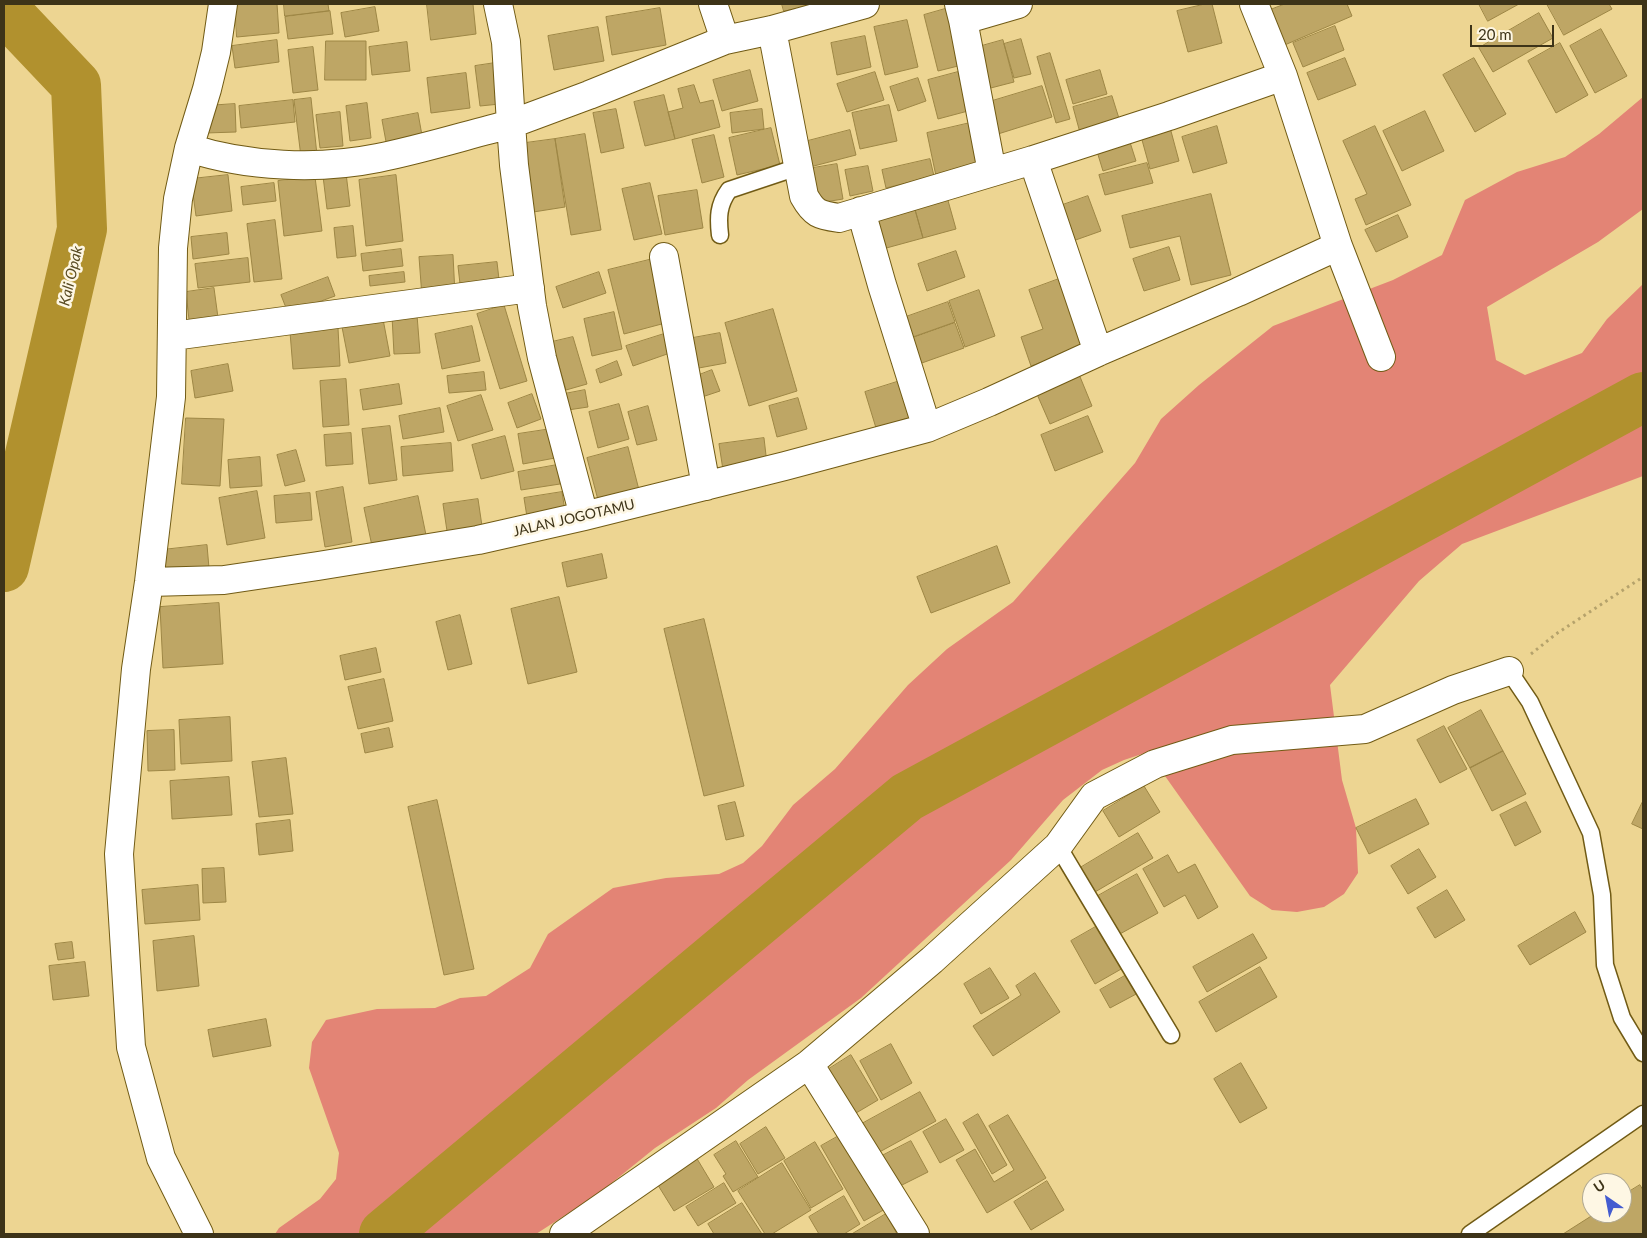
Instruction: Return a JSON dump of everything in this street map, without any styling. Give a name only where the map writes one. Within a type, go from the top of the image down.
[{"type":"street","points":[[199,1234],[161,1158],[131,1047],[120,854],[136,669],[149,582],[171,397],[173,248],[178,199],[189,148],[216,52],[223,4]]},
{"type":"street","points":[[498,4],[506,42],[514,165],[530,288],[542,358],[584,516]]},
{"type":"street","points":[[713,4],[725,40]]},
{"type":"street","points":[[189,148],[215,156],[248,161],[307,164],[345,163],[378,158],[511,124],[589,95],[725,40],[772,30],[865,4]]},
{"type":"street","points":[[992,172],[961,12],[1018,4]]},
{"type":"street","points":[[1254,4],[1283,76],[1338,246],[1381,357]]},
{"type":"street","points":[[772,30],[804,196],[810,207],[819,215],[839,218],[1033,160],[1169,116],[1283,76]]},
{"type":"street","points":[[1033,160],[1098,352]]},
{"type":"street","points":[[861,211],[882,286],[927,428]]},
{"type":"street","name":"JALAN JOGOTAMU","points":[[149,582],[224,580],[478,540],[706,486],[927,428],[1238,292],[1338,246]]},
{"type":"street","points":[[664,257],[706,486]]},
{"type":"street","points":[[173,336],[530,288]]},
{"type":"street","points":[[564,1234],[809,1064],[932,960],[1058,846],[1094,796],[1155,764],[1232,740],[1364,729],[1453,690],[1509,672]]},
{"type":"street","points":[[809,1064],[915,1234]]},
{"type":"lane","points":[[720,235],[718,222],[720,206],[729,190],[798,168]]},
{"type":"lane","points":[[1509,672],[1530,702],[1591,833],[1602,894],[1605,965],[1622,1018],[1643,1053]]},
{"type":"lane","points":[[1058,846],[1171,1035]]},
{"type":"lane","points":[[1470,1234],[1643,1114]]},
{"type":"path","points":[[1509,672],[1556,634],[1643,577]]},
{"type":"shaded area","points":[[1643,97],[1643,209],[1598,242],[1487,307],[1496,360],[1525,375],[1582,353],[1607,319],[1643,284],[1643,476],[1462,544],[1419,581],[1330,685],[1342,780],[1356,828],[1358,873],[1344,894],[1324,907],[1297,912],[1272,910],[1250,896],[1148,752],[1102,770],[1063,800],[1011,860],[861,998],[748,1080],[716,1108],[655,1148],[598,1194],[536,1234],[275,1234],[279,1228],[320,1199],[336,1179],[339,1153],[309,1068],[312,1042],[326,1020],[377,1009],[435,1008],[460,998],[486,996],[530,968],[548,934],[613,888],[666,878],[719,874],[743,863],[762,846],[793,805],[835,769],[908,685],[947,649],[1013,602],[1135,463],[1161,419],[1199,385],[1273,326],[1393,280],[1442,255],[1465,200],[1517,172],[1565,157],[1599,134]]},
{"type":"building","points":[[235,4],[277,4],[279,33],[237,37]]},
{"type":"building","points":[[284,4],[328,4],[329,11],[285,16]]},
{"type":"building","points":[[427,4],[473,4],[476,34],[431,40]]},
{"type":"building","points":[[782,4],[816,4],[817,5],[784,11]]},
{"type":"building","points":[[1212,4],[1222,43],[1188,52],[1177,11]]},
{"type":"building","points":[[1285,4],[1347,4],[1352,16],[1280,47],[1265,12]]},
{"type":"building","points":[[1479,4],[1519,4],[1488,21]]},
{"type":"building","points":[[1547,4],[1609,4],[1612,9],[1564,35]]},
{"type":"building","points":[[375,7],[379,31],[345,37],[341,13]]},
{"type":"building","points":[[952,7],[966,64],[938,71],[924,15]]},
{"type":"building","points":[[660,8],[666,45],[612,55],[606,17]]},
{"type":"building","points":[[330,11],[333,34],[288,39],[285,17]]},
{"type":"building","points":[[1539,13],[1553,38],[1493,72],[1479,48]]},
{"type":"building","points":[[907,20],[918,67],[885,75],[874,27]]},
{"type":"building","points":[[1335,26],[1344,50],[1303,67],[1293,43]]},
{"type":"building","points":[[598,27],[604,61],[554,70],[548,36]]},
{"type":"building","points":[[1601,29],[1627,76],[1595,93],[1570,46]]},
{"type":"building","points":[[865,36],[871,67],[837,75],[831,43]]},
{"type":"building","points":[[1021,39],[1031,74],[1014,78],[1004,44]]},
{"type":"building","points":[[277,40],[279,62],[235,68],[232,46]]},
{"type":"building","points":[[1003,40],[1014,82],[983,90],[971,49]]},
{"type":"building","points":[[326,41],[366,41],[366,80],[325,80]]},
{"type":"building","points":[[407,42],[410,71],[372,75],[369,47]]},
{"type":"building","points":[[1560,43],[1588,95],[1556,113],[1528,61]]},
{"type":"building","points":[[313,47],[318,90],[293,93],[288,50]]},
{"type":"building","points":[[1050,53],[1070,119],[1056,123],[1037,57]]},
{"type":"building","points":[[1345,58],[1356,85],[1318,100],[1307,73]]},
{"type":"building","points":[[1474,58],[1506,114],[1475,132],[1443,75]]},
{"type":"building","points":[[495,63],[500,104],[480,106],[475,66]]},
{"type":"building","points":[[750,70],[758,101],[722,111],[713,80]]},
{"type":"building","points":[[1100,70],[1107,94],[1073,104],[1066,80]]},
{"type":"building","points":[[875,72],[884,100],[847,112],[837,84]]},
{"type":"building","points":[[958,72],[968,111],[938,119],[928,80]]},
{"type":"building","points":[[466,73],[470,108],[431,113],[427,78]]},
{"type":"building","points":[[918,78],[926,101],[898,111],[890,87]]},
{"type":"building","points":[[694,85],[700,103],[713,100],[720,127],[675,139],[668,112],[683,108],[678,89]]},
{"type":"building","points":[[1042,86],[1052,117],[998,134],[989,102]]},
{"type":"building","points":[[664,95],[675,139],[645,146],[634,102]]},
{"type":"building","points":[[1112,96],[1122,128],[1082,140],[1073,107]]},
{"type":"building","points":[[311,98],[317,155],[301,157],[294,100]]},
{"type":"building","points":[[293,100],[295,122],[241,128],[239,106]]},
{"type":"building","points":[[367,103],[371,138],[350,141],[346,106]]},
{"type":"building","points":[[235,104],[236,132],[206,133],[205,106]]},
{"type":"building","points":[[889,105],[897,141],[860,149],[852,113]]},
{"type":"building","points":[[616,109],[624,148],[601,153],[593,113]]},
{"type":"building","points":[[762,109],[764,129],[732,133],[730,113]]},
{"type":"building","points":[[1425,111],[1444,151],[1402,171],[1383,131]]},
{"type":"building","points":[[340,112],[343,146],[320,148],[316,115]]},
{"type":"building","points":[[418,113],[423,141],[387,147],[382,120]]},
{"type":"building","points":[[1168,120],[1179,161],[1150,169],[1139,129]]},
{"type":"building","points":[[970,123],[979,167],[936,176],[927,133]]},
{"type":"building","points":[[1217,126],[1227,163],[1193,173],[1182,137]]},
{"type":"building","points":[[1375,126],[1411,205],[1366,225],[1355,199],[1367,194],[1343,141]]},
{"type":"building","points":[[771,128],[780,165],[737,175],[729,138]]},
{"type":"building","points":[[850,130],[856,155],[810,167],[804,142]]},
{"type":"building","points":[[585,134],[601,230],[571,235],[555,139]]},
{"type":"building","points":[[714,135],[724,177],[702,183],[692,140]]},
{"type":"building","points":[[1128,136],[1136,161],[1103,171],[1095,145]]},
{"type":"building","points":[[555,139],[565,207],[527,213],[518,144]]},
{"type":"building","points":[[930,159],[934,176],[886,188],[882,170]]},
{"type":"building","points":[[1147,163],[1153,183],[1105,195],[1099,175]]},
{"type":"building","points":[[837,164],[843,199],[819,203],[813,168]]},
{"type":"building","points":[[868,166],[873,191],[850,196],[845,170]]},
{"type":"building","points":[[346,173],[350,206],[327,209],[323,176]]},
{"type":"building","points":[[228,175],[232,211],[196,216],[191,179]]},
{"type":"building","points":[[396,175],[403,241],[366,246],[359,180]]},
{"type":"building","points":[[315,177],[322,231],[284,236],[278,181]]},
{"type":"building","points":[[274,183],[276,201],[243,205],[241,187]]},
{"type":"building","points":[[650,183],[662,234],[634,240],[622,189]]},
{"type":"building","points":[[697,190],[703,228],[665,235],[658,196]]},
{"type":"building","points":[[1211,194],[1231,275],[1191,285],[1180,236],[1130,248],[1122,216]]},
{"type":"building","points":[[1088,196],[1101,231],[1070,242],[1057,207]]},
{"type":"building","points":[[947,197],[956,229],[923,238],[914,206]]},
{"type":"building","points":[[914,206],[923,238],[879,250],[870,219]]},
{"type":"building","points":[[1398,215],[1408,237],[1376,252],[1365,230]]},
{"type":"building","points":[[275,220],[282,279],[254,282],[247,224]]},
{"type":"building","points":[[353,226],[356,256],[337,258],[334,228]]},
{"type":"building","points":[[227,233],[229,254],[193,259],[191,237]]},
{"type":"building","points":[[1169,247],[1180,280],[1144,291],[1133,259]]},
{"type":"building","points":[[401,249],[403,266],[363,271],[361,254]]},
{"type":"building","points":[[956,251],[965,277],[927,291],[918,264]]},
{"type":"building","points":[[453,255],[455,294],[422,297],[419,257]]},
{"type":"building","points":[[248,258],[250,282],[198,288],[195,264]]},
{"type":"building","points":[[657,258],[673,321],[624,334],[608,270]]},
{"type":"building","points":[[497,262],[500,288],[461,293],[458,266]]},
{"type":"building","points":[[404,272],[405,282],[370,286],[369,276]]},
{"type":"building","points":[[599,272],[606,293],[563,308],[556,287]]},
{"type":"building","points":[[1067,276],[1091,344],[1031,366],[1021,337],[1043,329],[1029,290]]},
{"type":"building","points":[[328,277],[335,296],[288,313],[281,295]]},
{"type":"building","points":[[214,288],[219,325],[190,329],[186,292]]},
{"type":"building","points":[[979,290],[995,336],[965,347],[949,301]]},
{"type":"building","points":[[948,302],[955,322],[910,338],[903,318]]},
{"type":"building","points":[[504,305],[527,381],[500,389],[477,314]]},
{"type":"building","points":[[773,309],[797,391],[749,406],[725,323]]},
{"type":"building","points":[[614,312],[622,349],[592,356],[584,319]]},
{"type":"building","points":[[417,315],[420,353],[394,354],[392,316]]},
{"type":"building","points":[[383,319],[390,356],[349,363],[342,327]]},
{"type":"building","points":[[955,323],[964,348],[919,364],[910,339]]},
{"type":"building","points":[[472,326],[480,361],[442,369],[435,334]]},
{"type":"building","points":[[338,328],[340,366],[293,369],[290,332]]},
{"type":"building","points":[[720,333],[726,363],[688,370],[682,340]]},
{"type":"building","points":[[664,334],[670,353],[633,366],[626,346]]},
{"type":"building","points":[[573,337],[587,384],[566,390],[552,342]]},
{"type":"building","points":[[617,361],[622,375],[600,383],[596,370]]},
{"type":"building","points":[[228,364],[233,391],[195,398],[191,371]]},
{"type":"building","points":[[1076,367],[1092,406],[1050,424],[1033,385]]},
{"type":"building","points":[[712,370],[720,391],[696,399],[689,379]]},
{"type":"building","points":[[484,372],[486,390],[449,393],[447,376]]},
{"type":"building","points":[[346,379],[349,425],[323,427],[320,381]]},
{"type":"building","points":[[900,381],[911,417],[876,428],[865,392]]},
{"type":"building","points":[[399,384],[402,404],[363,410],[360,390]]},
{"type":"building","points":[[585,390],[588,407],[561,411],[559,395]]},
{"type":"building","points":[[532,394],[541,419],[517,428],[508,403]]},
{"type":"building","points":[[481,395],[493,430],[458,441],[447,406]]},
{"type":"building","points":[[798,398],[807,429],[777,437],[769,406]]},
{"type":"building","points":[[619,404],[629,439],[598,448],[589,412]]},
{"type":"building","points":[[648,406],[657,440],[637,445],[628,412]]},
{"type":"building","points":[[440,408],[444,432],[403,439],[399,416]]},
{"type":"building","points":[[1088,416],[1103,452],[1055,471],[1041,435]]},
{"type":"building","points":[[186,418],[224,419],[220,486],[182,484]]},
{"type":"building","points":[[390,426],[397,480],[369,484],[362,429]]},
{"type":"building","points":[[551,429],[555,458],[523,464],[518,434]]},
{"type":"building","points":[[351,433],[353,464],[326,466],[324,435]]},
{"type":"building","points":[[505,436],[514,471],[481,479],[472,445]]},
{"type":"building","points":[[764,438],[767,464],[723,470],[719,444]]},
{"type":"building","points":[[451,443],[453,471],[403,476],[401,447]]},
{"type":"building","points":[[628,447],[639,490],[598,500],[587,458]]},
{"type":"building","points":[[296,450],[305,481],[285,486],[277,455]]},
{"type":"building","points":[[260,457],[262,486],[230,488],[228,460]]},
{"type":"building","points":[[557,465],[560,484],[521,490],[518,472]]},
{"type":"building","points":[[343,487],[352,542],[325,547],[316,492]]},
{"type":"building","points":[[257,491],[265,538],[227,545],[219,498]]},
{"type":"building","points":[[562,492],[565,511],[527,517],[524,498]]},
{"type":"building","points":[[310,493],[312,520],[276,523],[274,496]]},
{"type":"building","points":[[418,496],[426,535],[372,546],[364,508]]},
{"type":"building","points":[[478,499],[482,526],[447,531],[443,504]]},
{"type":"building","points":[[207,545],[209,568],[164,573],[162,550]]},
{"type":"building","points":[[997,546],[1010,583],[931,613],[917,577]]},
{"type":"building","points":[[602,554],[607,578],[567,587],[562,563]]},
{"type":"building","points":[[559,597],[577,672],[528,684],[511,609]]},
{"type":"building","points":[[219,603],[223,664],[163,668],[160,607]]},
{"type":"building","points":[[460,615],[472,664],[448,670],[436,622]]},
{"type":"building","points":[[704,619],[744,786],[704,796],[664,629]]},
{"type":"building","points":[[376,648],[381,672],[345,680],[340,656]]},
{"type":"building","points":[[384,679],[393,721],[358,729],[348,687]]},
{"type":"building","points":[[1481,710],[1503,751],[1470,768],[1448,728]]},
{"type":"building","points":[[230,717],[232,761],[181,764],[179,720]]},
{"type":"building","points":[[1444,726],[1467,769],[1440,783],[1417,740]]},
{"type":"building","points":[[389,728],[393,747],[365,753],[361,734]]},
{"type":"building","points":[[174,730],[175,770],[148,771],[147,731]]},
{"type":"building","points":[[1503,751],[1526,794],[1492,811],[1470,768]]},
{"type":"building","points":[[286,758],[293,814],[259,817],[252,762]]},
{"type":"building","points":[[229,777],[232,815],[172,819],[170,781]]},
{"type":"building","points":[[1144,786],[1160,812],[1119,837],[1103,811]]},
{"type":"building","points":[[1416,799],[1429,824],[1369,854],[1356,828]]},
{"type":"building","points":[[437,800],[474,969],[444,975],[408,807]]},
{"type":"building","points":[[1643,801],[1643,829],[1632,824]]},
{"type":"building","points":[[735,802],[744,836],[726,840],[718,806]]},
{"type":"building","points":[[1526,802],[1541,832],[1515,846],[1500,815]]},
{"type":"building","points":[[290,820],[293,851],[259,855],[256,824]]},
{"type":"building","points":[[1138,833],[1153,858],[1095,892],[1080,868]]},
{"type":"building","points":[[1419,849],[1436,877],[1408,894],[1391,866]]},
{"type":"building","points":[[1168,855],[1178,873],[1195,864],[1218,907],[1198,919],[1185,895],[1164,907],[1143,869]]},
{"type":"building","points":[[224,868],[226,902],[203,903],[202,869]]},
{"type":"building","points":[[1137,874],[1158,913],[1118,935],[1096,897]]},
{"type":"building","points":[[198,885],[200,920],[145,924],[142,890]]},
{"type":"building","points":[[1447,890],[1465,920],[1435,938],[1417,908]]},
{"type":"building","points":[[1575,912],[1586,932],[1530,965],[1518,946]]},
{"type":"building","points":[[1099,925],[1123,968],[1095,984],[1071,941]]},
{"type":"building","points":[[1253,934],[1267,958],[1207,992],[1193,967]]},
{"type":"building","points":[[194,936],[199,986],[157,991],[153,941]]},
{"type":"building","points":[[72,942],[74,958],[58,960],[55,944]]},
{"type":"building","points":[[85,962],[89,996],[53,1000],[49,966]]},
{"type":"building","points":[[1260,967],[1277,997],[1216,1032],[1199,1002]]},
{"type":"building","points":[[990,968],[1009,998],[981,1014],[964,984]]},
{"type":"building","points":[[1035,973],[1060,1012],[993,1056],[973,1026],[1021,995],[1016,986]]},
{"type":"building","points":[[1130,973],[1140,992],[1110,1008],[1100,990]]},
{"type":"building","points":[[266,1019],[271,1046],[213,1057],[208,1030]]},
{"type":"building","points":[[891,1044],[912,1083],[881,1100],[860,1061]]},
{"type":"building","points":[[851,1055],[878,1100],[851,1116],[824,1072]]},
{"type":"building","points":[[1241,1063],[1267,1108],[1240,1123],[1214,1079]]},
{"type":"building","points":[[920,1092],[936,1121],[874,1155],[858,1126]]},
{"type":"building","points":[[978,1114],[1007,1165],[992,1174],[963,1123]]},
{"type":"building","points":[[1008,1115],[1046,1178],[987,1213],[956,1160],[975,1149],[994,1182],[1014,1170],[989,1126]]},
{"type":"building","points":[[946,1119],[964,1150],[940,1163],[923,1132]]},
{"type":"building","points":[[766,1127],[785,1158],[758,1174],[740,1144]]},
{"type":"building","points":[[844,1133],[887,1208],[864,1221],[821,1146]]},
{"type":"building","points":[[736,1141],[758,1177],[733,1192],[723,1176],[726,1174],[714,1155]]},
{"type":"building","points":[[911,1141],[928,1172],[892,1190],[876,1159]]},
{"type":"building","points":[[815,1142],[843,1189],[811,1208],[784,1161]]},
{"type":"building","points":[[696,1157],[714,1187],[674,1211],[656,1182]]},
{"type":"building","points":[[782,1163],[811,1210],[772,1234],[765,1234],[738,1191]]},
{"type":"building","points":[[1047,1181],[1064,1210],[1031,1230],[1014,1202]]},
{"type":"building","points":[[724,1183],[736,1203],[698,1226],[686,1207]]},
{"type":"building","points":[[1640,1185],[1643,1190],[1643,1234],[1563,1234],[1582,1222],[1632,1223],[1632,1190]]},
{"type":"building","points":[[844,1196],[860,1224],[844,1234],[819,1234],[809,1217]]},
{"type":"building","points":[[742,1203],[762,1234],[714,1234],[708,1224]]},
{"type":"building","points":[[886,1214],[897,1234],[852,1234]]},
{"type":"waterway","name":"Kali Opak","points":[[4,9],[76,85],[82,229],[4,567]]},
{"type":"waterway","points":[[384,1234],[907,797],[1643,397]]}]
